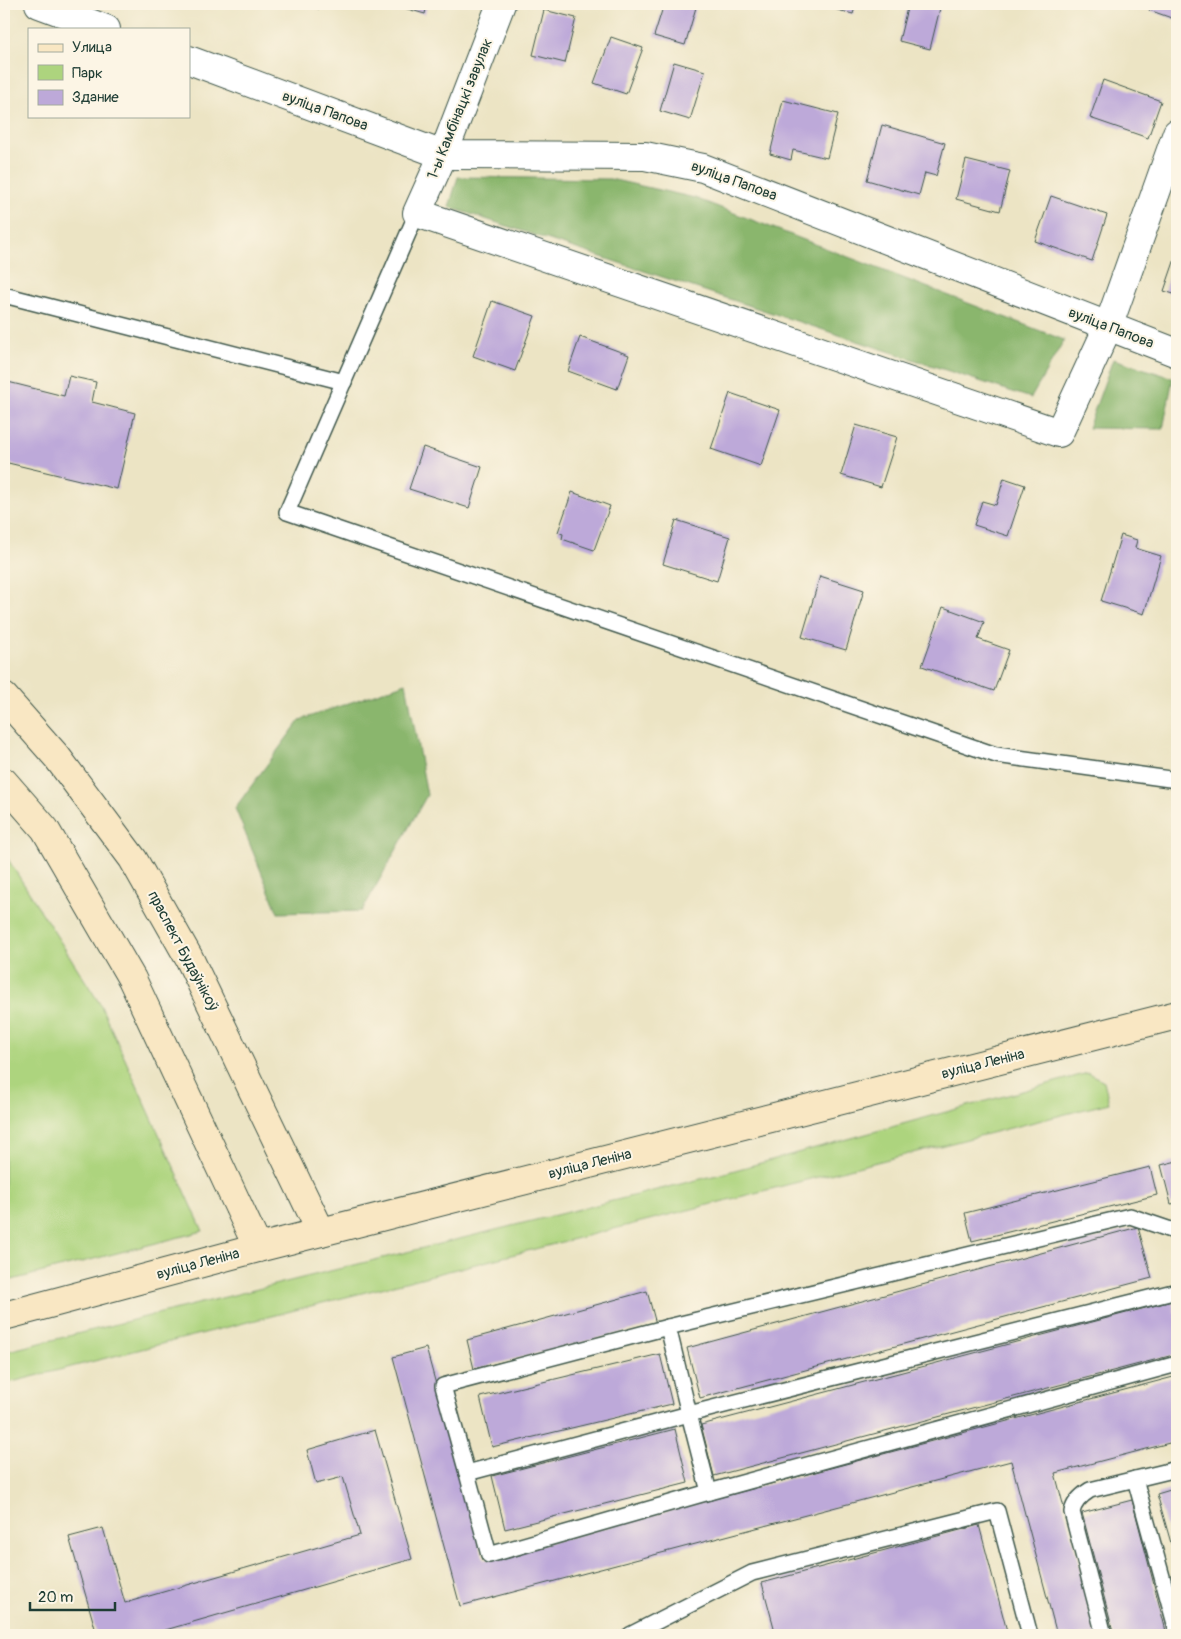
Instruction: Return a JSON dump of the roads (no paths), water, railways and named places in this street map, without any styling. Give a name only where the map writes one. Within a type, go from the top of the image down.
[{"type":"main road","name":"праспект Будаўнікоў","points":[[4,697],[57,757],[133,859],[189,958],[321,1232]]},
{"type":"main road","points":[[4,782],[45,829],[132,979],[258,1248]]},
{"type":"main road","name":"вуліца Леніна","points":[[4,1316],[258,1248],[1177,1015]]},
{"type":"street","points":[[39,4],[103,28]]},
{"type":"street","name":"1-ы Камбінацкі завулак","points":[[417,213],[443,155],[501,4]]},
{"type":"street","name":"вуліца Папова","points":[[190,60],[443,155],[645,156],[703,168],[1177,353]]},
{"type":"street","points":[[417,213],[1059,433],[1108,326],[1177,133]]},
{"type":"lane","points":[[417,213],[287,512],[996,755],[1177,780]]},
{"type":"lane","points":[[4,295],[344,382]]},
{"type":"lane","points":[[1177,1232],[1130,1216],[668,1327],[444,1386],[489,1555],[709,1492],[1177,1364]]},
{"type":"lane","points":[[467,1473],[689,1414],[1177,1291]]},
{"type":"lane","points":[[668,1327],[709,1492]]},
{"type":"lane","points":[[1104,1635],[1072,1512],[1080,1496],[1090,1490],[1177,1469]]},
{"type":"lane","points":[[1135,1479],[1177,1631]]},
{"type":"lane","points":[[630,1635],[752,1573],[996,1511],[1030,1635]]}]
